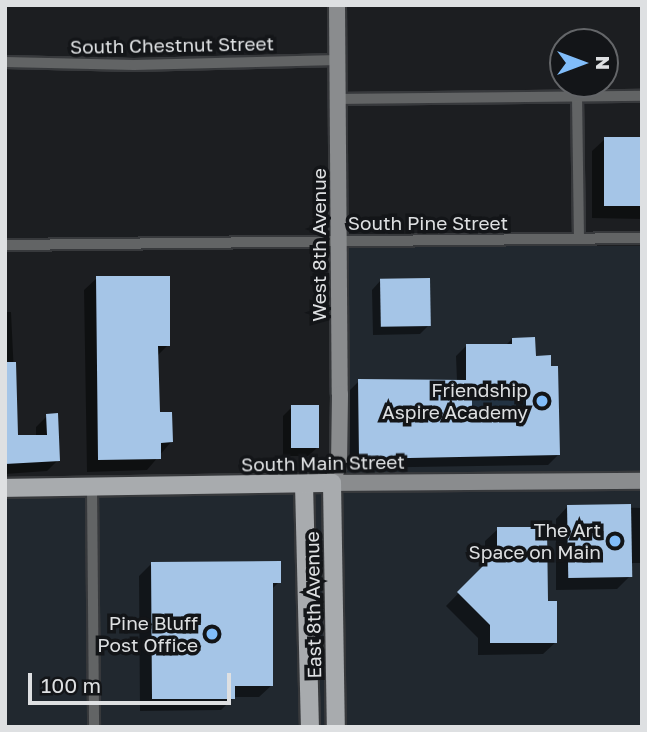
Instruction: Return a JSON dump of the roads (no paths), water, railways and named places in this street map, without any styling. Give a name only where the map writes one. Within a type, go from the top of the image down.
[{"type":"main road","name":"South Main Street","points":[[5,488],[332,483]]},
{"type":"main road","name":"East 8th Avenue","points":[[332,483],[336,727]]},
{"type":"main road","name":"East 8th Avenue","points":[[304,484],[310,727]]},
{"type":"street","name":"West 8th Avenue","points":[[332,483],[339,463],[337,5]]},
{"type":"street","name":"South Chestnut Street","points":[[5,62],[134,65],[338,60]]},
{"type":"street","points":[[339,99],[549,96]]},
{"type":"street","points":[[619,96],[642,96]]},
{"type":"street","points":[[577,98],[579,239]]},
{"type":"street","name":"South Pine Street","points":[[5,245],[642,238]]},
{"type":"street","name":"South Main Street","points":[[332,483],[642,481]]},
{"type":"street","points":[[92,487],[94,727]]},
{"type":"place","name":"Friendship Aspire Academy","points":[[542,401]]},
{"type":"place","name":"The Art Space on Main","points":[[615,541]]},
{"type":"place","name":"Pine Bluff Post Office","points":[[212,634]]}]
